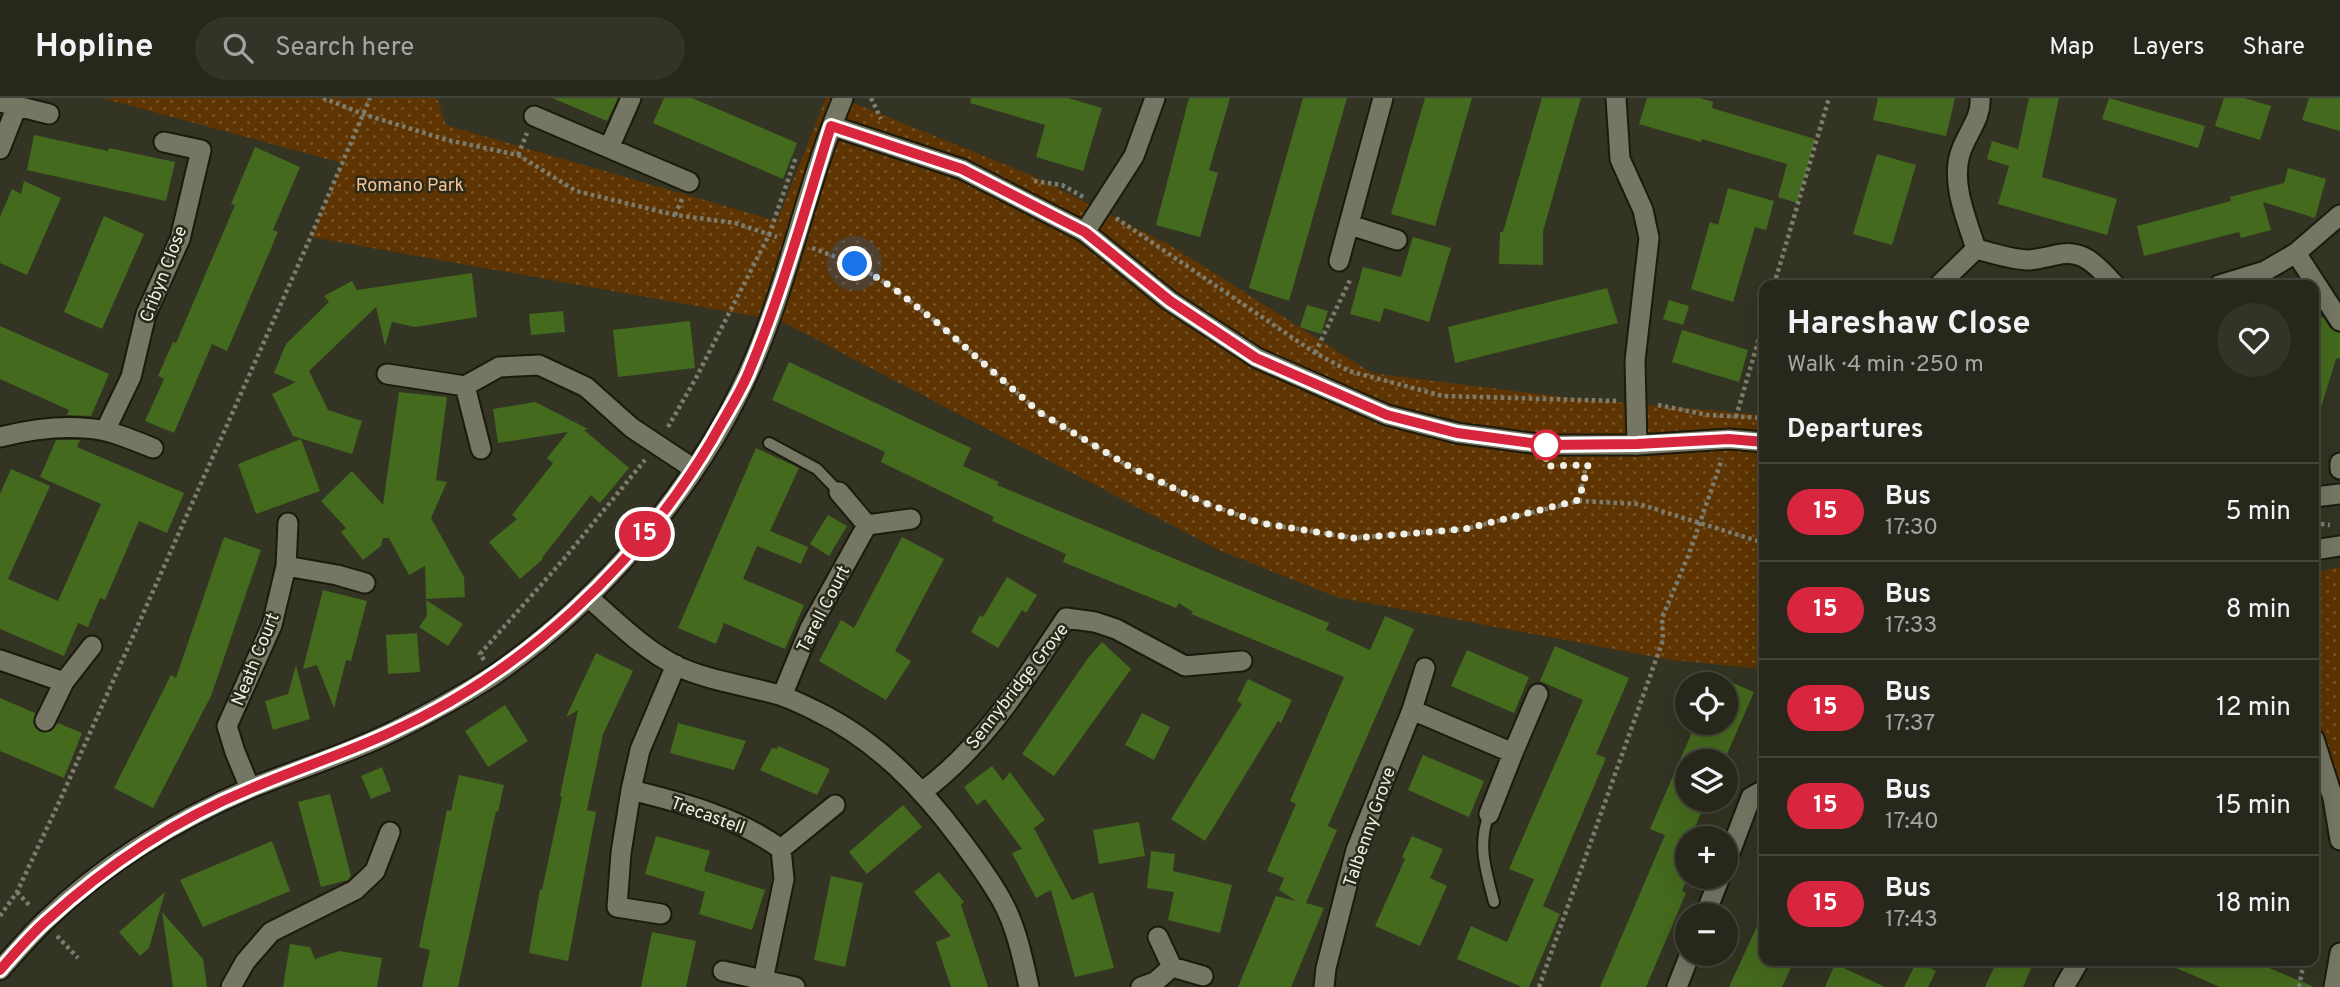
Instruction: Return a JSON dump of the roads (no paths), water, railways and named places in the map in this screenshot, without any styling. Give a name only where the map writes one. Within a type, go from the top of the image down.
[{"type":"street","points":[[609,148],[631,98]]},
{"type":"street","points":[[0,970],[44,922],[104,872],[145,843],[218,803],[389,734],[430,712],[493,675],[545,636],[588,597],[660,518],[694,469],[747,376],[831,126],[843,98]]},
{"type":"street","points":[[1085,232],[1134,156],[1155,98]]},
{"type":"street","points":[[1339,261],[1383,98]]},
{"type":"street","points":[[1616,98],[1620,159],[1643,210],[1649,238],[1635,361],[1637,444]]},
{"type":"street","points":[[1976,250],[1959,192],[1960,155],[1981,108],[1980,98]]},
{"type":"street","points":[[0,149],[8,104],[49,114]]},
{"type":"street","points":[[534,116],[689,181]]},
{"type":"street","points":[[831,126],[962,169],[1085,232],[1170,301],[1256,358],[1387,415],[1457,433],[1546,445],[1729,439],[1759,442]]},
{"type":"street","name":"Cribyn Close","points":[[105,431],[131,377],[146,314],[180,239],[201,150],[164,142]]},
{"type":"street","points":[[2235,280],[2265,271],[2296,253],[2340,215]]},
{"type":"street","points":[[1350,225],[1397,240]]},
{"type":"street","points":[[1944,280],[1976,250]]},
{"type":"street","points":[[1976,250],[2025,260],[2071,254],[2092,261],[2110,280]]},
{"type":"street","points":[[2296,253],[2313,280]]},
{"type":"street","points":[[2319,289],[2340,321]]},
{"type":"street","points":[[387,374],[465,386],[499,367],[539,365],[586,387],[632,428],[694,469]]},
{"type":"street","points":[[465,386],[481,449]]},
{"type":"street","points":[[0,437],[61,429],[105,431],[153,448]]},
{"type":"street","points":[[2340,463],[2340,469]]},
{"type":"street","points":[[839,492],[867,525],[911,519]]},
{"type":"street","points":[[2319,496],[2340,494]]},
{"type":"street","name":"Neath Court","points":[[250,789],[227,726],[272,625],[286,566],[288,523]]},
{"type":"street","name":"Tarell Court","points":[[782,696],[810,628],[867,525]]},
{"type":"street","points":[[2319,549],[2340,546]]},
{"type":"street","points":[[286,566],[365,583]]},
{"type":"street","points":[[588,597],[649,648],[676,665],[706,677],[782,696],[820,713],[870,743],[922,792],[983,870],[1003,903],[1023,958],[1029,987]]},
{"type":"street","name":"Sennybridge Grove","points":[[922,792],[947,773],[983,735],[1012,699],[1066,618],[1095,622],[1116,629],[1185,666],[1242,661]]},
{"type":"street","points":[[45,722],[64,682],[92,646]]},
{"type":"street","points":[[0,660],[64,682]]},
{"type":"street","points":[[661,914],[617,907],[621,853],[640,750],[676,665]]},
{"type":"street","name":"Talbenny Grove","points":[[1324,987],[1326,968],[1356,850],[1412,710],[1425,668]]},
{"type":"street","points":[[1489,814],[1538,694]]},
{"type":"street","points":[[1412,710],[1513,753]]},
{"type":"street","points":[[2319,755],[2333,798],[2340,840]]},
{"type":"street","name":"Trecastell","points":[[631,790],[711,812],[762,835],[782,849]]},
{"type":"street","points":[[1738,831],[1751,797],[1759,793]]},
{"type":"street","points":[[762,980],[783,879],[782,849],[835,805]]},
{"type":"street","points":[[231,987],[245,962],[271,932],[355,890],[375,871],[390,832]]},
{"type":"street","points":[[1158,937],[1172,967],[1203,976]]},
{"type":"street","points":[[2334,987],[2340,953]]},
{"type":"street","points":[[1677,987],[1685,966]]},
{"type":"street","points":[[2064,987],[2076,966]]},
{"type":"street","points":[[1141,987],[1155,982],[1172,967]]},
{"type":"street","points":[[723,971],[795,987]]},
{"type":"lane","points":[[768,443],[817,469],[839,492]]},
{"type":"lane","points":[[1489,814],[1483,833],[1483,862],[1494,902]]},
{"type":"park label","name":"Romano Park","points":[[410,185]]}]
